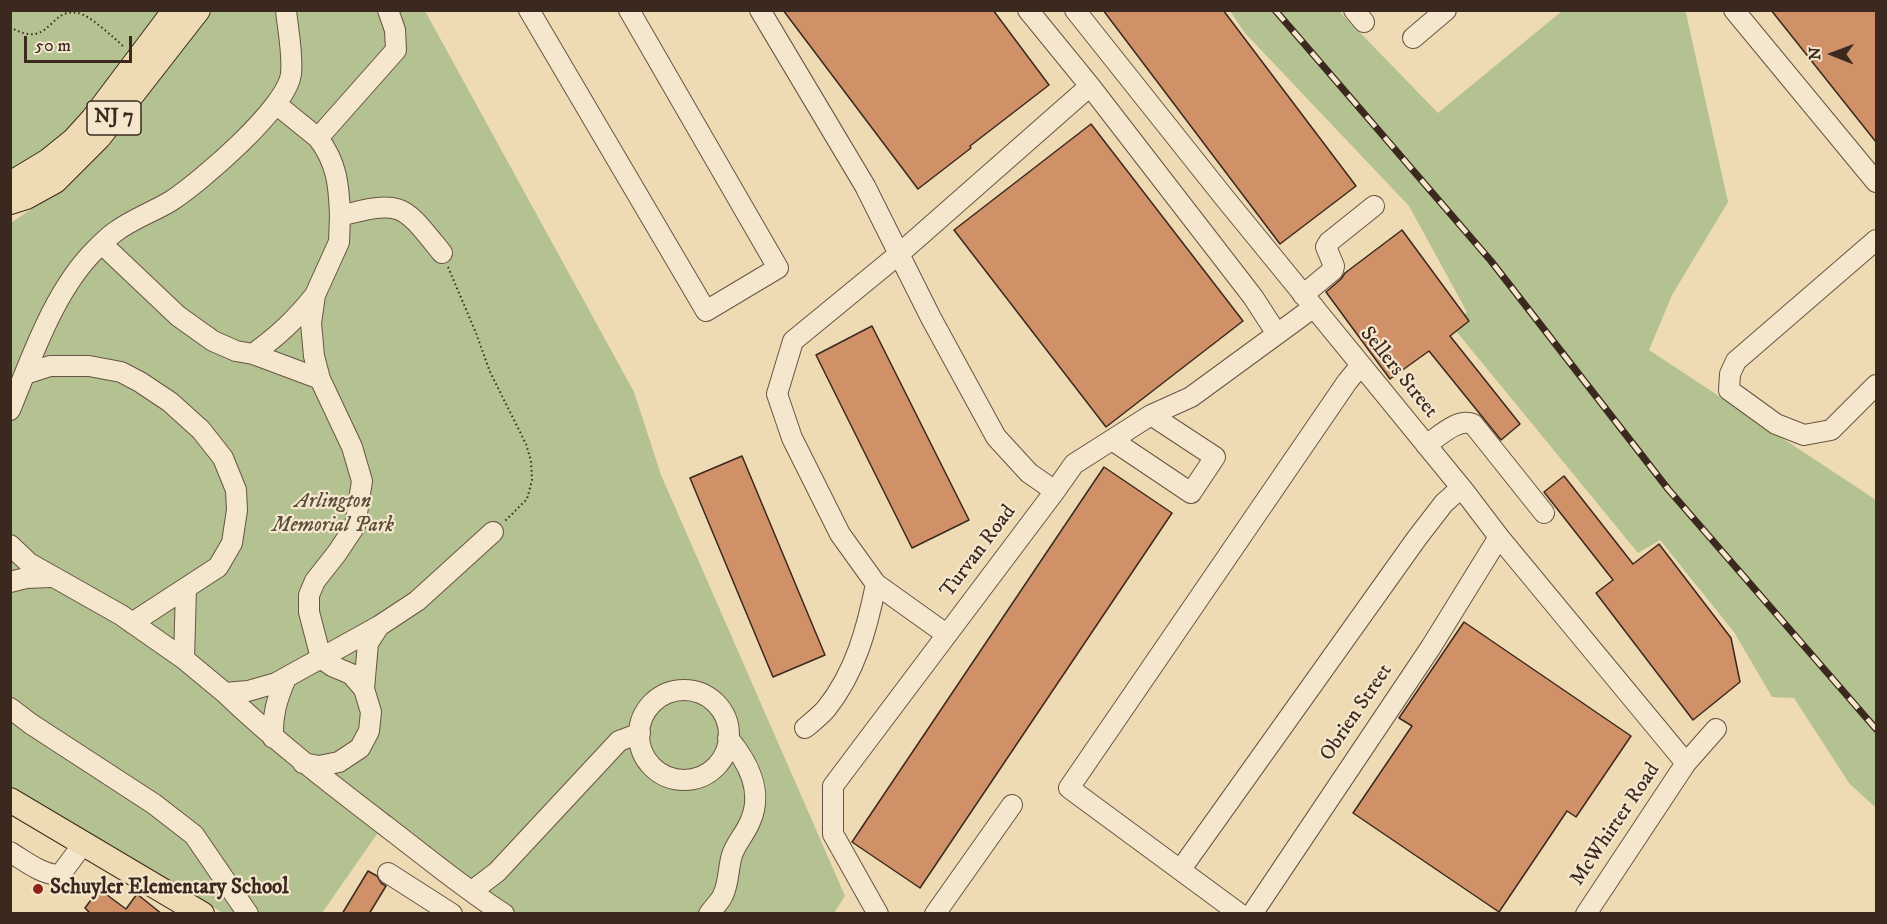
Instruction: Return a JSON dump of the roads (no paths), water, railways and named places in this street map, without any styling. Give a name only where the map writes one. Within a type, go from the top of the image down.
[{"type":"main road","name":"NJ 7","points":[[10,184],[48,161],[74,140],[93,119],[175,10]]},
{"type":"main road","name":"NJ 7","points":[[10,202],[26,197],[55,181],[99,137],[198,10]]},
{"type":"main road","points":[[10,800],[202,914]]},
{"type":"street","points":[[10,410],[48,323],[68,285],[93,252],[115,232],[171,200],[208,173],[262,121],[276,104],[291,76],[291,48],[286,10]]},
{"type":"street","points":[[318,138],[396,50],[395,30],[388,10]]},
{"type":"street","points":[[529,10],[706,311],[778,268],[629,10]]},
{"type":"street","points":[[760,10],[865,186],[931,318],[996,437],[1029,472],[1055,491]]},
{"type":"street","points":[[1028,10],[1090,86],[1253,297],[1277,334]]},
{"type":"street","name":"Sellers Street","points":[[1075,10],[1499,537],[1686,763]]},
{"type":"street","points":[[1413,38],[1446,10]]},
{"type":"street","points":[[1734,10],[1876,183]]},
{"type":"street","points":[[946,634],[876,584],[840,534],[792,438],[777,394],[793,341],[899,254],[1090,86]]},
{"type":"street","points":[[253,354],[280,334],[315,295],[339,242],[339,185],[333,163],[318,138],[276,104]]},
{"type":"street","points":[[340,216],[386,206],[402,209],[413,218],[442,253]]},
{"type":"street","name":"Turvan Road","points":[[878,914],[833,834],[833,786],[1074,464],[1151,415],[1191,397],[1277,334],[1309,301],[1333,270],[1334,266],[1326,247],[1329,242],[1374,206]]},
{"type":"street","points":[[1876,240],[1736,361],[1730,374],[1729,390],[1776,424],[1804,435],[1831,430],[1876,385]]},
{"type":"street","points":[[102,244],[178,316],[213,341],[320,379]]},
{"type":"street","points":[[315,295],[311,323],[314,356],[320,379],[352,447],[362,481],[355,526],[315,581],[309,595],[309,612],[321,658],[332,666],[351,674],[364,689]]},
{"type":"street","points":[[1240,914],[1069,788],[1347,382],[1361,365]]},
{"type":"street","points":[[25,374],[50,366],[89,366],[121,372],[170,402],[201,430],[223,458],[236,490],[237,510],[231,543],[218,567],[132,623]]},
{"type":"street","points":[[1112,440],[1191,493],[1215,457],[1151,415]]},
{"type":"street","points":[[1426,445],[1459,423],[1473,424],[1544,513]]},
{"type":"street","points":[[1181,869],[1417,538],[1444,503],[1461,488]]},
{"type":"street","points":[[225,693],[248,692],[276,683],[379,626],[417,601],[494,532]]},
{"type":"street","name":"Obrien Street","points":[[1252,914],[1431,647],[1499,537]]},
{"type":"street","points":[[10,545],[29,563],[50,577],[121,615],[184,660],[225,693],[303,763],[504,914]]},
{"type":"street","points":[[10,556],[10,571]]},
{"type":"street","points":[[10,582],[26,578],[50,577]]},
{"type":"street","points":[[805,728],[825,709],[853,668],[868,623],[876,584]]},
{"type":"street","points":[[184,660],[186,589]]},
{"type":"street","points":[[303,763],[319,766],[339,762],[360,748],[369,731],[371,712],[364,689],[368,643],[379,626]]},
{"type":"street","points":[[273,738],[272,721],[275,705],[286,678]]},
{"type":"street","points":[[689,690],[704,695],[716,704],[725,717],[728,745],[723,758],[702,776],[689,780],[675,779],[651,766],[643,753],[640,733],[641,722],[648,708],[659,698],[674,691],[689,690]]},
{"type":"street","points":[[10,708],[154,804],[194,835],[248,914]]},
{"type":"street","name":"McWhirter Road","points":[[1586,914],[1686,763],[1716,729]]},
{"type":"street","points":[[472,891],[497,872],[619,741],[640,733]]},
{"type":"street","points":[[709,914],[723,897],[731,857],[755,807],[755,786],[750,770],[728,738]]},
{"type":"street","points":[[935,914],[1012,805]]},
{"type":"street","points":[[10,852],[33,866],[53,875],[60,875],[84,843]]},
{"type":"street","points":[[388,873],[452,914]]},
{"type":"railway","points":[[1275,10],[1491,261],[1668,489],[1876,729]]},
{"type":"place","name":"Schuyler Elementary School","points":[[38,889]]},
{"type":"park label","name":"Arlington Memorial Park","points":[[333,515]]}]
